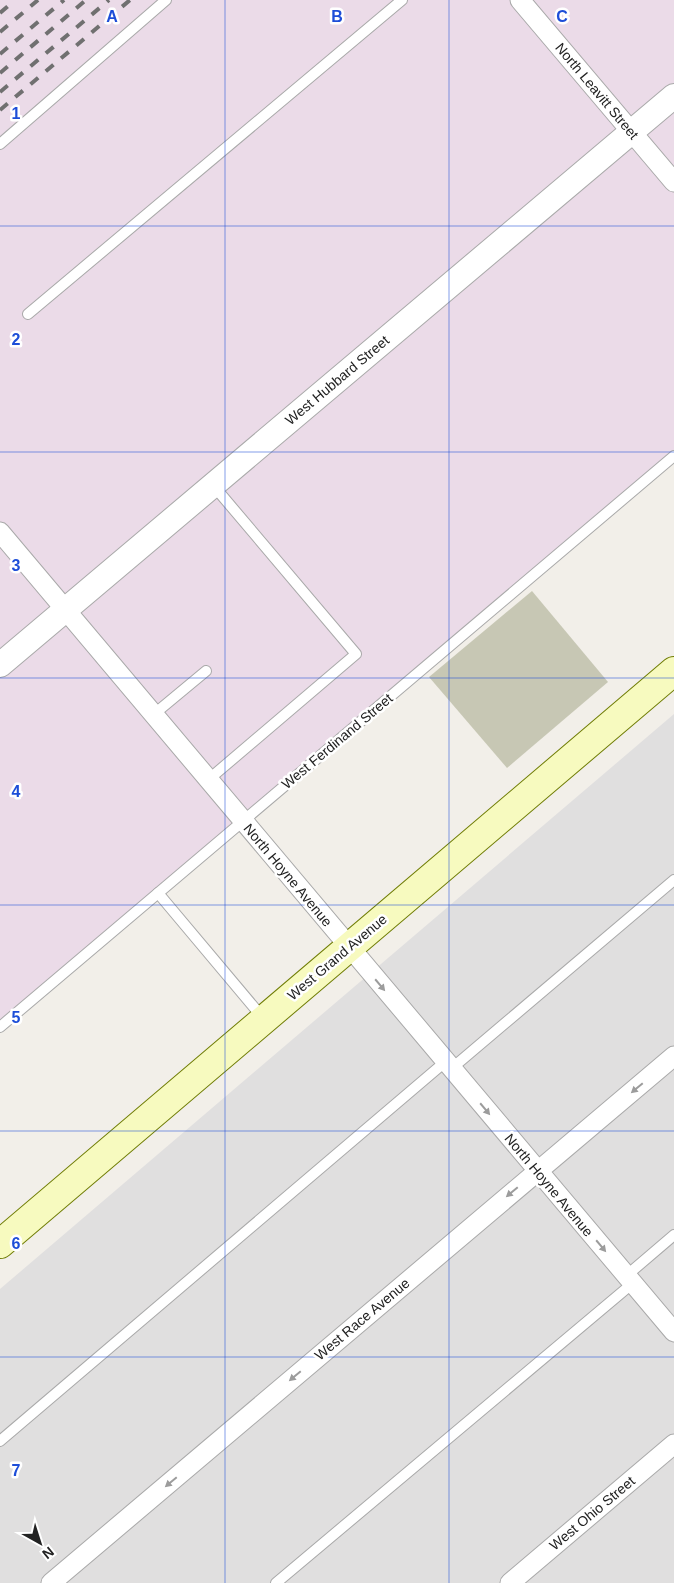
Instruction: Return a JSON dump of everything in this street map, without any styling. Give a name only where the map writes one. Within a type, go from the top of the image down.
[{"type":"main road","name":"West Grand Avenue","points":[[0,1244],[674,671]]},
{"type":"street","name":"North Leavitt Street","points":[[520,0],[674,182]]},
{"type":"street","name":"West Hubbard Street","points":[[0,665],[674,96]]},
{"type":"street","name":"North Hoyne Avenue","points":[[0,532],[674,1332]]},
{"type":"street","name":"West Race Avenue","points":[[51,1583],[674,1056]]},
{"type":"street","name":"West Ohio Street","points":[[510,1583],[674,1444]]},
{"type":"lane","points":[[0,144],[166,0]]},
{"type":"lane","points":[[28,314],[402,0]]},
{"type":"lane","name":"West Ferdinand Street","points":[[0,1027],[674,456]]},
{"type":"lane","points":[[208,780],[356,654],[213,486]]},
{"type":"lane","points":[[153,714],[206,672]]},
{"type":"lane","points":[[0,1441],[448,1065],[674,880]]},
{"type":"lane","points":[[158,893],[264,1019]]},
{"type":"lane","points":[[276,1583],[630,1279],[674,1235]]},
{"type":"shaded area","points":[[0,0],[674,0],[674,458],[0,1032]]},
{"type":"shaded area","points":[[532,591],[608,682],[507,768],[429,677]]},
{"type":"shaded area","points":[[674,714],[674,1583],[0,1583],[0,1289]]},
{"type":"railway","points":[[0,13],[15,0]]},
{"type":"railway","points":[[0,32],[38,0]]},
{"type":"railway","points":[[0,54],[64,0]]},
{"type":"railway","points":[[0,73],[86,0]]},
{"type":"railway","points":[[0,92],[109,0]]},
{"type":"railway","points":[[0,110],[130,0]]}]
